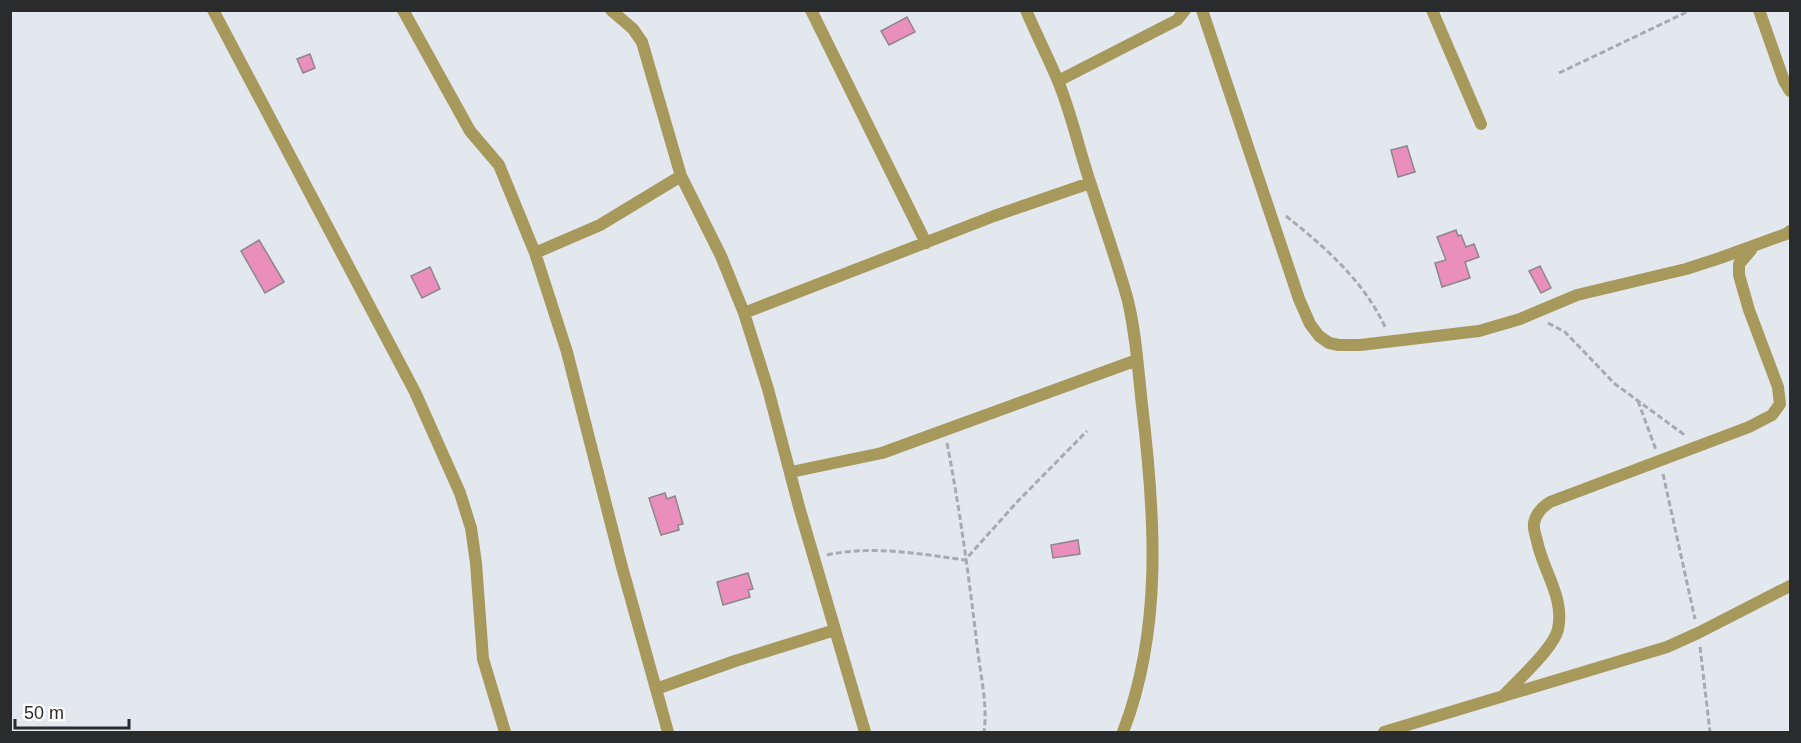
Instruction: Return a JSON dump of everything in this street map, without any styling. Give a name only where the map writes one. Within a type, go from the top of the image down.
[{"type":"street","points":[[213,10],[415,393],[460,493],[473,539],[483,659],[505,732]]},
{"type":"street","points":[[403,10],[470,131],[499,165],[535,253],[567,352],[622,567],[668,732]]},
{"type":"street","points":[[611,10],[633,29],[642,42],[681,176],[721,256],[744,313],[865,732]]},
{"type":"street","points":[[811,10],[926,243]]},
{"type":"street","points":[[1026,10],[1058,81],[1076,134],[1127,300],[1137,360],[1149,460],[1153,525],[1152,592],[1145,658],[1134,704],[1123,732]]},
{"type":"street","points":[[1058,81],[1178,20],[1185,10]]},
{"type":"street","points":[[1202,10],[1299,299],[1310,324],[1319,336],[1329,342],[1339,345],[1391,342],[1479,331],[1520,319],[1577,295],[1686,268],[1754,247],[1791,231]]},
{"type":"street","points":[[1432,10],[1480,124]]},
{"type":"street","points":[[1759,10],[1784,81],[1791,91]]},
{"type":"street","points":[[535,253],[600,225],[681,176]]},
{"type":"street","points":[[744,313],[994,216],[1090,183]]},
{"type":"street","points":[[1503,696],[1539,658],[1557,633],[1560,615],[1556,594],[1539,552],[1534,524],[1540,509],[1550,502],[1699,446],[1772,415],[1780,404],[1778,387],[1749,310],[1739,275],[1739,264],[1754,247]]},
{"type":"street","points":[[791,472],[882,453],[1137,360]]},
{"type":"street","points":[[1384,732],[1667,647],[1791,586]]},
{"type":"street","points":[[656,689],[735,661],[835,630]]},
{"type":"path","points":[[1559,73],[1691,10]]},
{"type":"path","points":[[1264,198],[1317,241],[1341,264],[1375,306],[1391,342]]},
{"type":"path","points":[[1543,321],[1554,324],[1565,332],[1615,384],[1699,446]]},
{"type":"path","points":[[1638,401],[1660,461],[1670,502],[1698,633],[1710,732]]},
{"type":"path","points":[[945,431],[957,495],[984,699],[984,732]]},
{"type":"path","points":[[965,560],[1018,501],[1087,431]]},
{"type":"path","points":[[814,558],[843,552],[879,551],[965,560]]},
{"type":"building","points":[[907,17],[915,32],[889,45],[881,31]]},
{"type":"building","points":[[310,54],[315,68],[303,73],[297,59]]},
{"type":"building","points":[[1407,146],[1415,172],[1398,177],[1391,150]]},
{"type":"building","points":[[1456,230],[1466,247],[1474,244],[1479,257],[1465,262],[1470,278],[1442,287],[1435,263],[1446,260],[1437,237]]},
{"type":"building","points":[[259,240],[284,282],[265,293],[241,251]]},
{"type":"building","points":[[1540,266],[1551,288],[1541,293],[1529,271]]},
{"type":"building","points":[[430,267],[440,289],[422,298],[411,276]]},
{"type":"building","points":[[665,493],[667,499],[675,496],[683,524],[678,525],[679,530],[661,535],[649,498]]},
{"type":"building","points":[[1078,540],[1080,554],[1053,558],[1051,545]]},
{"type":"building","points":[[748,573],[753,589],[748,590],[750,597],[723,605],[717,582]]}]
